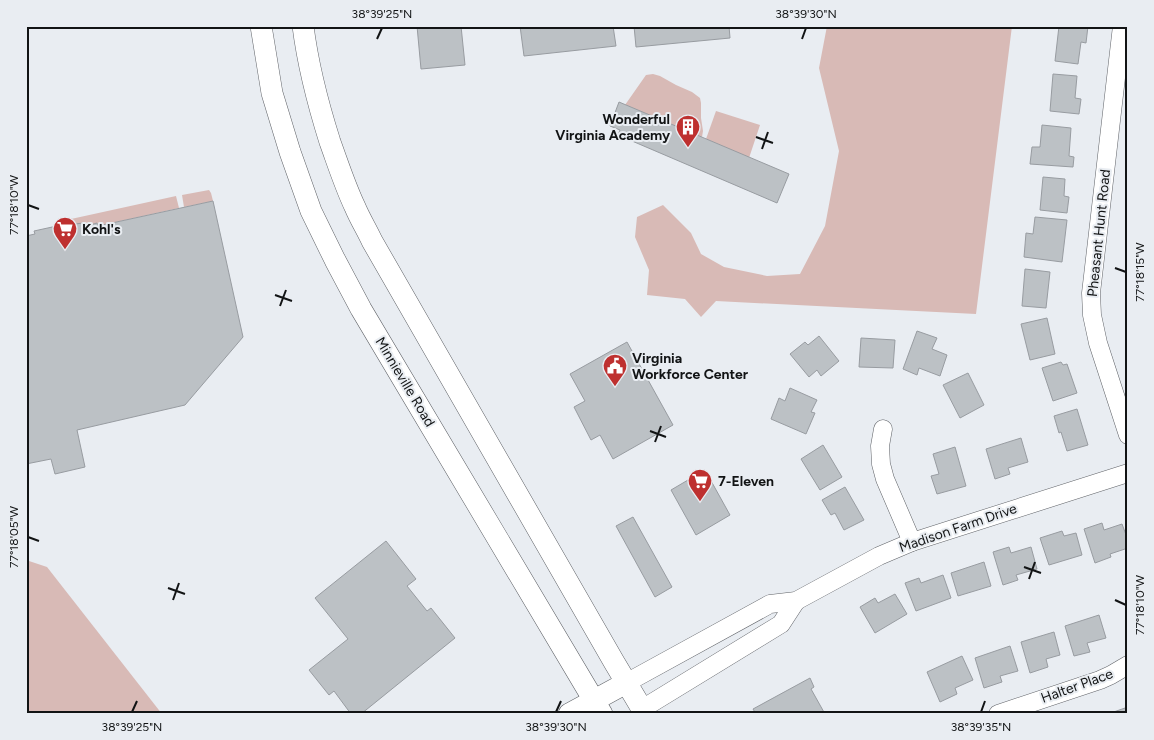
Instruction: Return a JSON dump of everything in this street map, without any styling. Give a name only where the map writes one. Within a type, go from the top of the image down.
[{"type":"main road","name":"Minnieville Road","points":[[261,26],[272,93],[290,152],[311,211],[335,260],[362,309],[598,707]]},
{"type":"main road","points":[[303,26],[323,121],[354,207],[641,712]]},
{"type":"main road","points":[[569,714],[598,707],[626,683]]},
{"type":"street","name":"Pheasant Hunt Road","points":[[1122,26],[1091,293],[1092,315],[1098,343],[1128,436]]},
{"type":"street","points":[[883,429],[880,446],[881,464],[885,479],[912,542]]},
{"type":"street","name":"Madison Farm Drive","points":[[626,683],[770,604],[796,601],[879,556],[912,542],[1128,473]]},
{"type":"street","name":"Madison Farm Drive","points":[[641,712],[781,624],[796,601]]},
{"type":"street","name":"Halter Place","points":[[998,714],[1100,680],[1128,665]]},
{"type":"shaded area","points":[[827,26],[1012,26],[976,314],[716,301],[701,317],[685,299],[647,295],[649,270],[635,237],[637,217],[663,205],[691,233],[701,254],[724,267],[767,276],[800,274],[825,226],[839,151],[819,68]]},
{"type":"shaded area","points":[[653,74],[692,92],[700,98],[702,137],[625,105],[646,75]]},
{"type":"shaded area","points":[[716,111],[760,125],[749,158],[706,139]]},
{"type":"shaded area","points":[[209,190],[213,201],[184,207],[182,195]]},
{"type":"shaded area","points":[[176,196],[179,208],[98,226],[97,223],[84,225],[83,223],[75,224],[75,222],[68,224],[71,219]]},
{"type":"shaded area","points":[[26,560],[47,567],[162,714],[26,714]]},
{"type":"building","points":[[417,26],[461,26],[465,65],[421,69]]},
{"type":"building","points":[[520,26],[613,26],[616,46],[524,56]]},
{"type":"building","points":[[634,26],[729,26],[730,38],[636,47]]},
{"type":"building","points":[[1059,26],[1088,26],[1086,43],[1081,42],[1078,64],[1055,61]]},
{"type":"building","points":[[1053,74],[1077,76],[1075,98],[1081,99],[1079,114],[1050,111]]},
{"type":"building","name":"Wonderful Virginia Academy","points":[[619,102],[789,174],[777,203],[618,135],[620,130],[610,126]]},
{"type":"building","points":[[1042,125],[1071,128],[1069,156],[1074,157],[1073,167],[1030,164],[1032,147],[1040,147]]},
{"type":"building","points":[[1043,177],[1065,179],[1064,196],[1069,197],[1067,213],[1040,210]]},
{"type":"building","points":[[213,201],[243,337],[185,405],[77,430],[85,467],[55,474],[51,459],[26,464],[26,236],[35,234],[34,231],[75,222],[75,224],[83,223],[84,225],[97,223],[98,226]]},
{"type":"building","points":[[1035,217],[1067,220],[1062,262],[1024,257],[1026,233],[1033,234]]},
{"type":"building","points":[[1025,269],[1050,272],[1046,308],[1022,306]]},
{"type":"building","points":[[1047,318],[1055,354],[1030,360],[1021,324]]},
{"type":"building","points":[[917,331],[937,338],[932,349],[947,355],[940,376],[919,368],[917,375],[903,369]]},
{"type":"building","points":[[819,336],[839,361],[821,376],[817,370],[809,377],[790,354],[805,342],[808,345]]},
{"type":"building","points":[[861,338],[895,340],[893,368],[859,367]]},
{"type":"building","name":"Virginia Workforce Center","points":[[627,342],[673,425],[613,459],[600,435],[591,440],[574,407],[585,401],[570,374]]},
{"type":"building","points":[[1061,362],[1063,365],[1067,364],[1077,393],[1053,401],[1042,368]]},
{"type":"building","points":[[968,373],[984,405],[960,418],[943,385]]},
{"type":"building","points":[[790,388],[817,400],[811,412],[815,413],[806,434],[771,419],[779,398],[785,401]]},
{"type":"building","points":[[1077,409],[1088,445],[1067,451],[1054,416]]},
{"type":"building","points":[[1021,438],[1028,462],[1008,468],[1010,474],[995,479],[986,449]]},
{"type":"building","points":[[823,445],[842,477],[820,490],[801,459]]},
{"type":"building","points":[[955,447],[966,486],[937,494],[931,476],[939,474],[933,454]]},
{"type":"building","name":"7-Eleven","points":[[705,470],[730,515],[696,535],[671,490]]},
{"type":"building","points":[[845,487],[864,520],[844,530],[835,513],[831,515],[822,500]]},
{"type":"building","points":[[633,517],[672,587],[655,597],[616,526]]},
{"type":"building","points":[[1102,523],[1104,530],[1122,524],[1128,540],[1128,548],[1110,554],[1111,557],[1095,563],[1084,529]]},
{"type":"building","points":[[1062,531],[1064,536],[1076,533],[1082,555],[1049,565],[1040,538]]},
{"type":"building","points":[[386,541],[416,579],[407,586],[427,611],[431,608],[455,638],[361,714],[351,714],[334,691],[329,695],[309,670],[348,639],[315,598]]},
{"type":"building","points":[[1009,547],[1011,553],[1031,547],[1037,569],[1016,575],[1018,580],[1003,585],[993,552]]},
{"type":"building","points":[[984,562],[991,586],[958,596],[951,573]]},
{"type":"building","points":[[943,575],[951,598],[916,611],[905,583],[919,578],[921,583]]},
{"type":"building","points":[[895,594],[907,614],[875,633],[860,607],[875,598],[878,603]]},
{"type":"building","points":[[1099,615],[1106,638],[1087,643],[1090,652],[1074,656],[1065,626]]},
{"type":"building","points":[[1054,632],[1060,655],[1046,659],[1048,667],[1030,673],[1021,642]]},
{"type":"building","points":[[1010,646],[1018,671],[1000,676],[1002,682],[984,688],[975,658]]},
{"type":"building","points":[[962,656],[973,680],[955,688],[957,694],[940,702],[927,672]]},
{"type":"building","points":[[810,678],[814,687],[811,689],[825,714],[756,714],[753,709]]},
{"type":"building","points":[[1125,708],[1127,714],[1108,714]]},
{"type":"place","name":"Wonderful Virginia Academy","points":[[688,148]]},
{"type":"place","name":"Kohl's","points":[[65,250]]},
{"type":"place","name":"Virginia Workforce Center","points":[[615,387]]},
{"type":"place","name":"7-Eleven","points":[[700,502]]}]
